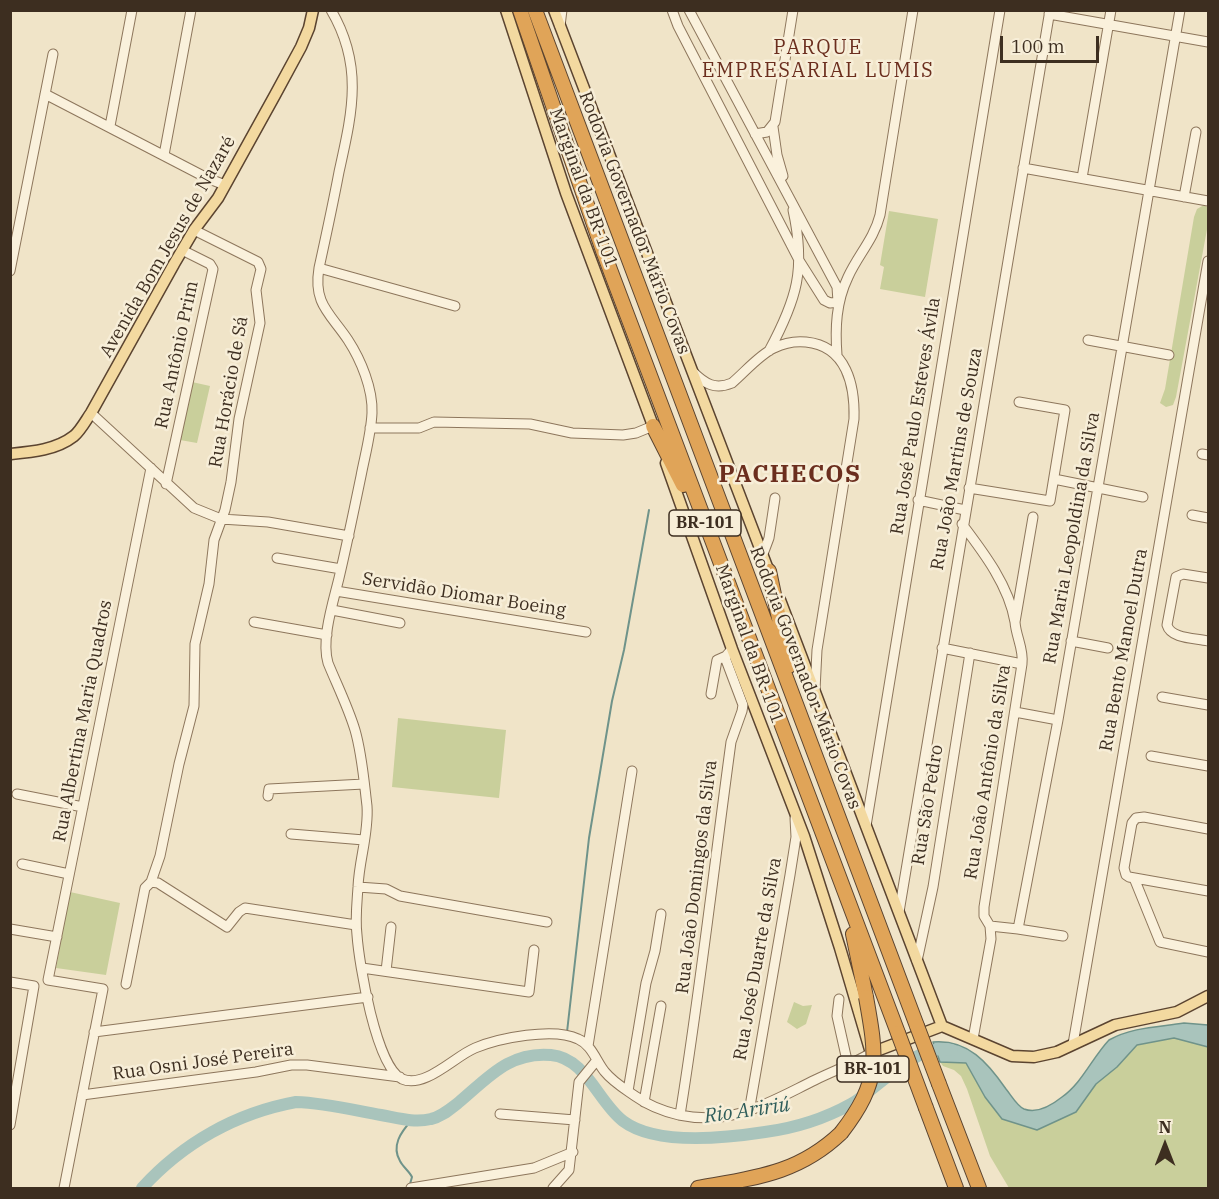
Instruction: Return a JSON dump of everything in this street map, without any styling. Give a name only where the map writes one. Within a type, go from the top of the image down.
[{"type":"highway","name":"Rodovia Governador Mário Covas","points":[[520,10],[593,224],[956,1188]]},
{"type":"highway","name":"Rodovia Governador Mário Covas","points":[[535,10],[979,1188]]},
{"type":"highway","points":[[653,426],[717,555]]},
{"type":"highway","points":[[769,571],[798,709]]},
{"type":"highway","name":"BR-101","points":[[698,1188],[793,1167],[825,1149],[841,1133],[854,1116],[864,1096],[875,1055],[866,996],[844,894]]},
{"type":"main road","name":"Avenida Bom Jesus de Nazaré","points":[[10,454],[47,449],[65,441],[75,435],[91,413],[182,250],[218,198],[302,46],[313,10]]},
{"type":"main road","name":"Marginal da BR-101","points":[[506,10],[566,193],[653,426],[729,652],[795,812],[840,948],[871,1053]]},
{"type":"main road","name":"Marginal da BR-101","points":[[554,10],[942,1026]]},
{"type":"main road","points":[[871,1053],[942,1026],[1012,1056],[1025,1057],[1057,1052],[1115,1025],[1177,1012],[1209,996]]},
{"type":"street","points":[[110,126],[132,10]]},
{"type":"street","points":[[164,155],[191,10]]},
{"type":"street","points":[[560,26],[562,10]]},
{"type":"street","points":[[672,10],[678,26],[800,262],[824,300],[830,303],[838,302]]},
{"type":"street","points":[[689,10],[837,287],[837,356]]},
{"type":"street","points":[[769,351],[795,296],[800,262],[790,200],[777,155],[773,127],[793,10]]},
{"type":"street","points":[[838,302],[848,276],[871,240],[879,221],[913,10]]},
{"type":"street","name":"Rua José Paulo Esteves Ávila","points":[[866,828],[1000,10]]},
{"type":"street","points":[[1082,178],[1111,10]]},
{"type":"street","name":"Rua Maria Leopoldina da Silva","points":[[1018,930],[1058,720],[1180,10]]},
{"type":"street","points":[[331,11],[341,29],[350,55],[354,92],[319,268],[317,289],[321,303],[349,342],[363,372],[372,404],[370,428],[349,536],[327,634],[326,658],[356,733],[364,784],[367,815],[356,925],[362,968],[381,1050],[389,1066],[400,1077]]},
{"type":"street","points":[[1049,12],[1209,42]]},
{"type":"street","name":"Rua João Martins de Souza","points":[[898,912],[1049,12]]},
{"type":"street","points":[[10,271],[53,54]]},
{"type":"street","points":[[45,94],[225,185]]},
{"type":"street","points":[[755,134],[767,132],[773,127]]},
{"type":"street","points":[[1184,197],[1196,132]]},
{"type":"street","points":[[1023,168],[1209,201]]},
{"type":"street","name":"Rua Horácio de Sá","points":[[126,984],[145,888],[151,882],[160,856],[179,764],[194,706],[195,644],[209,584],[214,540],[229,491],[240,412],[260,323],[256,290],[261,269],[258,262],[194,230]]},
{"type":"street","points":[[799,247],[804,244],[814,244]]},
{"type":"street","name":"Rua Antônio Prim","points":[[166,483],[213,269],[210,264],[182,250]]},
{"type":"street","name":"Rua Bento Manoel Dutra","points":[[1073,1044],[1209,261]]},
{"type":"street","points":[[319,268],[455,306]]},
{"type":"street","points":[[778,333],[789,343]]},
{"type":"street","points":[[692,371],[709,386],[724,386],[732,383],[769,351],[789,343],[829,345],[836,340]]},
{"type":"street","points":[[1088,340],[1169,354]]},
{"type":"street","points":[[815,695],[817,650],[855,402],[850,378],[837,356],[820,345]]},
{"type":"street","points":[[969,488],[1050,501],[1058,480],[1065,410],[1019,402]]},
{"type":"street","points":[[91,413],[194,508],[220,519],[268,522],[349,536]]},
{"type":"street","points":[[370,428],[419,428],[434,422],[530,424],[572,433],[623,435],[653,426]]},
{"type":"street","name":"Rua Albertina Maria Quadros","points":[[94,1032],[103,989],[48,980],[151,468]]},
{"type":"street","points":[[1058,480],[1143,496]]},
{"type":"street","points":[[763,555],[769,538],[775,498]]},
{"type":"street","points":[[918,500],[965,510]]},
{"type":"street","points":[[1192,515],[1209,518]]},
{"type":"street","points":[[1015,622],[1033,517]]},
{"type":"street","name":"Rua João Antônio da Silva","points":[[962,524],[991,566],[1011,604],[1022,650],[1015,712],[984,907],[984,916],[990,926]]},
{"type":"street","points":[[277,558],[341,569]]},
{"type":"street","points":[[1209,578],[1180,574],[1175,579],[1167,625],[1170,632],[1176,635],[1209,640]]},
{"type":"street","name":"Servidão Diomar Boeing","points":[[336,591],[586,632]]},
{"type":"street","points":[[332,610],[400,623]]},
{"type":"street","points":[[254,622],[327,634]]},
{"type":"street","points":[[1071,641],[1108,648]]},
{"type":"street","points":[[942,648],[1022,664]]},
{"type":"street","points":[[711,694],[717,660],[729,652]]},
{"type":"street","name":"Rua João Domingos da Silva","points":[[680,1115],[698,1004],[702,951],[731,742],[743,705],[726,660],[729,652]]},
{"type":"street","name":"Rua São Pedro","points":[[917,961],[933,887],[970,653]]},
{"type":"street","points":[[1162,697],[1209,705]]},
{"type":"street","points":[[1015,712],[1058,720]]},
{"type":"street","points":[[1151,756],[1209,766]]},
{"type":"street","points":[[632,771],[588,1046],[594,1064],[628,1091],[657,1109],[693,1118],[718,1118],[749,1112],[871,1053]]},
{"type":"street","points":[[268,796],[269,789],[364,784]]},
{"type":"street","points":[[17,794],[83,807]]},
{"type":"street","name":"Rua José Duarte da Silva","points":[[749,1112],[796,837],[795,812]]},
{"type":"street","points":[[1209,829],[1136,818],[1132,823],[1124,868],[1130,876],[1160,942],[1209,952]]},
{"type":"street","points":[[291,834],[364,840]]},
{"type":"street","points":[[22,864],[69,874]]},
{"type":"street","points":[[1130,876],[1209,891]]},
{"type":"street","points":[[151,882],[158,883],[227,927],[245,908],[356,925]]},
{"type":"street","points":[[358,887],[386,889],[400,896],[547,922]]},
{"type":"street","points":[[628,1091],[646,984],[661,915]]},
{"type":"street","points":[[973,1039],[990,939],[990,926],[1063,936]]},
{"type":"street","points":[[386,971],[391,927]]},
{"type":"street","points":[[10,928],[57,937]]},
{"type":"street","points":[[362,968],[529,992],[534,950]]},
{"type":"street","points":[[10,982],[34,986],[10,1125]]},
{"type":"street","points":[[64,1188],[94,1032],[368,997]]},
{"type":"street","points":[[839,999],[837,1016],[848,1065]]},
{"type":"street","points":[[644,1102],[661,1006]]},
{"type":"street","name":"Rua Osni José Pereira","points":[[82,1095],[256,1072],[291,1065],[400,1077],[409,1081],[422,1079],[474,1048],[520,1037],[543,1034],[565,1035],[578,1039],[588,1046]]},
{"type":"street","points":[[553,1188],[569,1170],[573,1152],[580,1079],[594,1064]]},
{"type":"street","points":[[500,1114],[575,1120]]},
{"type":"street","points":[[411,1188],[534,1168],[573,1152]]},
{"type":"green space","points":[[1204,205],[1208,208],[1208,224],[1176,397],[1173,405],[1166,407],[1160,403],[1165,389],[1194,217],[1197,209]]},
{"type":"green space","points":[[889,211],[938,219],[925,297],[880,289],[884,267],[880,265]]},
{"type":"green space","points":[[192,382],[210,386],[197,443],[180,440]]},
{"type":"green space","points":[[398,718],[506,730],[499,798],[392,787]]},
{"type":"green space","points":[[70,892],[120,903],[106,975],[56,968]]},
{"type":"green space","points":[[794,1002],[803,1006],[812,1005],[806,1024],[797,1029],[787,1022]]},
{"type":"green space","points":[[1174,1038],[1208,1047],[1208,1188],[1009,1188],[990,1156],[961,1076],[940,1062],[966,1063],[985,1097],[1002,1119],[1076,1111],[1096,1084],[1117,1067],[1137,1045]]},
{"type":"water","points":[[1184,1023],[1208,1025],[1208,1047],[1174,1038],[1137,1045],[1117,1067],[1096,1084],[1076,1112],[1037,1130],[1002,1119],[985,1097],[966,1063],[940,1062],[933,1042],[957,1044],[967,1049],[992,1070],[1019,1105],[1024,1109],[1039,1110],[1049,1106],[1069,1091],[1109,1040],[1136,1030]]},
{"type":"waterway","points":[[567,1032],[589,838],[612,701],[624,650],[649,510]]},
{"type":"waterway","name":"Rio Aririú","points":[[142,1188],[175,1157],[193,1144],[212,1132],[252,1114],[296,1102],[328,1105],[406,1120],[431,1119],[448,1111],[500,1068],[523,1057],[551,1055],[574,1064],[583,1072],[614,1113],[637,1129],[672,1137],[712,1138],[787,1128],[809,1122],[851,1104],[912,1059],[938,1049],[952,1050]]},
{"type":"waterway","points":[[410,1184],[412,1177],[397,1155],[397,1145],[411,1121]]},
{"type":"district","name":"PARQUE EMPRESARIAL LUMIS","points":[[818,60]]},
{"type":"district","name":"PACHECOS","points":[[790,475]]}]
